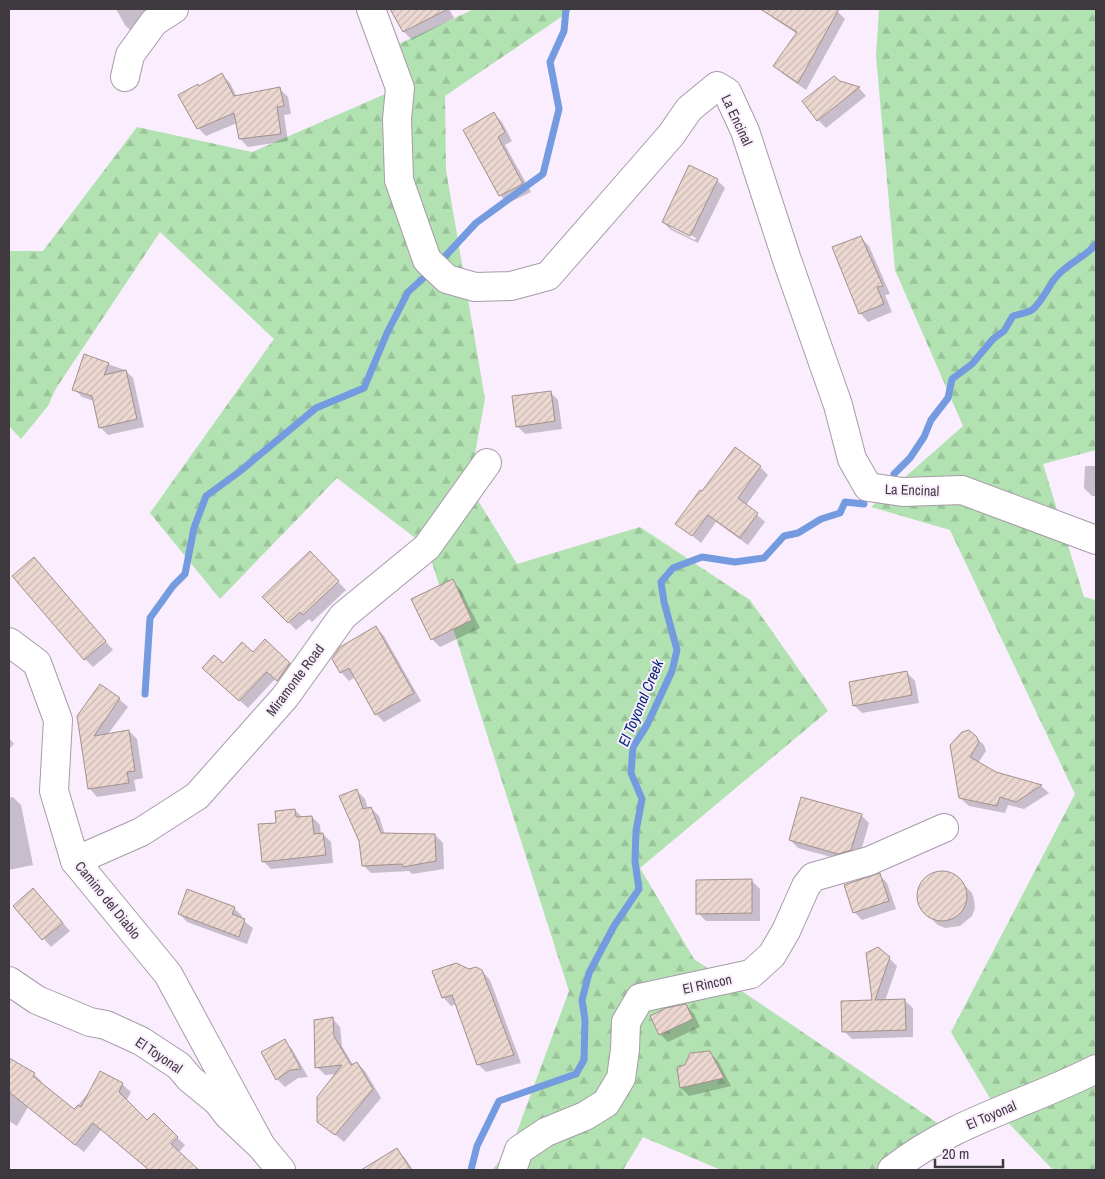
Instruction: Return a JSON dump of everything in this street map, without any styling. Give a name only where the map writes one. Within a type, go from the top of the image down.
[{"type":"street","points":[[125,77],[130,55],[154,22],[174,9]]},
{"type":"street","name":"La Encinal","points":[[371,9],[400,88],[397,119],[399,180],[427,260],[447,279],[475,287],[511,286],[548,276],[671,135],[690,109],[717,86],[727,92],[744,131],[838,405],[852,459],[868,487],[903,492],[962,490],[1096,540]]},
{"type":"street","name":"Miramonte Road","points":[[74,861],[141,832],[197,796],[285,697],[343,616],[427,547],[487,463]]},
{"type":"street","name":"Camino del Diablo","points":[[9,642],[37,663],[58,720],[54,791],[74,861],[168,974],[260,1146]]},
{"type":"street","name":"El Rincon","points":[[512,1170],[519,1150],[546,1132],[585,1116],[606,1103],[621,1078],[626,1022],[640,998],[751,974],[772,955],[786,931],[806,886],[812,878],[869,861],[944,828]]},
{"type":"street","name":"El Toyonal","points":[[9,982],[37,1000],[141,1041],[179,1066],[190,1079],[218,1102],[280,1170]]},
{"type":"street","name":"El Toyonal","points":[[892,1170],[909,1156],[950,1132],[1096,1069]]},
{"type":"green space","points":[[474,9],[573,9],[445,96],[446,170],[485,399],[469,486],[517,564],[640,527],[750,600],[828,711],[640,868],[694,959],[951,1132],[892,1170],[721,1170],[643,1137],[623,1170],[492,1170],[511,1148],[569,991],[427,547],[337,478],[220,599],[150,513],[274,339],[160,232],[55,390],[48,406],[21,439],[9,426],[9,251],[43,251],[137,127],[252,152],[399,88],[386,50]]},
{"type":"green space","points":[[879,9],[1096,9],[1096,450],[1043,464],[1084,597],[1096,600],[1096,1170],[1053,1170],[998,1112],[951,1032],[1075,794],[950,530],[871,507],[963,426],[895,270],[876,56]]},
{"type":"building","points":[[390,9],[448,9],[403,32]]},
{"type":"building","points":[[760,9],[839,9],[798,83],[773,66],[797,32]]},
{"type":"building","points":[[222,73],[234,96],[280,87],[284,106],[277,107],[281,134],[239,139],[234,113],[197,129],[178,95]]},
{"type":"building","points":[[834,76],[840,81],[860,87],[817,121],[802,101]]},
{"type":"building","points":[[494,112],[505,132],[498,137],[523,184],[499,196],[463,130]]},
{"type":"building","points":[[689,165],[718,179],[690,236],[662,222]]},
{"type":"building","points":[[861,236],[883,286],[877,287],[884,304],[859,314],[832,247]]},
{"type":"building","points":[[84,354],[109,363],[104,375],[126,370],[137,419],[99,428],[92,396],[72,390]]},
{"type":"building","points":[[551,391],[555,421],[516,427],[512,396]]},
{"type":"building","points":[[735,447],[761,466],[738,498],[758,513],[740,538],[708,515],[692,536],[675,524]]},
{"type":"building","points":[[310,551],[339,581],[303,615],[300,612],[288,623],[262,597]]},
{"type":"building","points":[[34,557],[106,641],[84,660],[12,576]]},
{"type":"building","points":[[453,579],[472,620],[431,640],[411,599]]},
{"type":"building","points":[[376,626],[414,693],[375,715],[349,668],[340,673],[332,659],[340,647]]},
{"type":"building","points":[[265,639],[290,663],[277,681],[267,672],[239,701],[202,668],[214,655],[223,663],[242,642],[253,652]]},
{"type":"building","points":[[907,671],[912,695],[853,706],[849,682]]},
{"type":"building","points":[[100,684],[120,698],[94,736],[129,730],[135,771],[127,772],[129,783],[88,789],[77,716]]},
{"type":"building","points":[[969,730],[976,736],[979,742],[970,757],[996,772],[1042,785],[1016,802],[1000,797],[997,806],[959,798],[950,745],[962,732]]},
{"type":"building","points":[[357,789],[363,809],[371,807],[381,833],[435,834],[436,861],[403,867],[402,864],[362,866],[359,841],[339,796]]},
{"type":"building","points":[[801,797],[862,814],[851,850],[838,854],[789,840]]},
{"type":"building","points":[[295,809],[296,817],[312,816],[314,834],[323,833],[326,855],[262,862],[258,824],[276,823],[275,811]]},
{"type":"building","points":[[937,871],[947,871],[960,878],[967,891],[967,901],[960,914],[947,921],[937,921],[928,917],[921,910],[917,901],[917,891],[921,882],[928,875]]},
{"type":"building","points":[[880,873],[889,901],[853,913],[844,885]]},
{"type":"building","points":[[752,879],[752,913],[696,914],[696,880]]},
{"type":"building","points":[[33,888],[63,923],[42,940],[13,906]]},
{"type":"building","points":[[187,889],[235,907],[232,914],[245,919],[239,937],[178,914]]},
{"type":"building","points":[[878,947],[890,957],[875,1000],[905,999],[906,1030],[842,1032],[841,1001],[872,1000],[866,953]]},
{"type":"building","points":[[456,963],[469,969],[476,967],[482,970],[514,1055],[477,1065],[452,995],[442,998],[432,971]]},
{"type":"building","points":[[686,1004],[693,1019],[659,1035],[650,1016],[666,1008]]},
{"type":"building","points":[[333,1017],[334,1036],[351,1065],[357,1062],[373,1089],[335,1135],[317,1122],[317,1097],[342,1065],[315,1068],[314,1020]]},
{"type":"building","points":[[285,1039],[301,1069],[290,1070],[276,1080],[261,1052]]},
{"type":"building","points":[[710,1051],[724,1078],[680,1088],[677,1067],[685,1065],[690,1053]]},
{"type":"building","points":[[9,1058],[35,1073],[33,1076],[74,1109],[78,1105],[81,1107],[100,1071],[123,1083],[119,1092],[147,1120],[154,1113],[178,1137],[171,1144],[199,1170],[149,1170],[93,1123],[75,1145],[9,1092]]},
{"type":"building","points":[[397,1148],[411,1170],[361,1170]]},
{"type":"waterway","points":[[438,264],[476,223],[543,174],[559,109],[550,62],[564,31],[566,9]]},
{"type":"waterway","name":"El Toyonal Creek","points":[[894,474],[910,458],[924,437],[931,420],[948,398],[952,379],[972,364],[993,339],[1004,331],[1013,316],[1032,310],[1061,271],[1096,244]]},
{"type":"waterway","points":[[145,694],[150,618],[173,586],[185,574],[194,528],[206,496],[239,472],[316,408],[364,388],[387,333],[408,292],[430,272]]},
{"type":"waterway","name":"El Toyonal Creek","points":[[471,1170],[477,1146],[499,1101],[576,1074],[584,1060],[585,1020],[582,1000],[589,973],[614,926],[639,889],[635,861],[636,831],[642,799],[631,773],[633,747],[647,725],[672,671],[677,650],[664,602],[661,582],[673,568],[702,557],[735,562],[764,558],[784,536],[798,533],[821,519],[840,513],[845,502],[864,504]]}]
